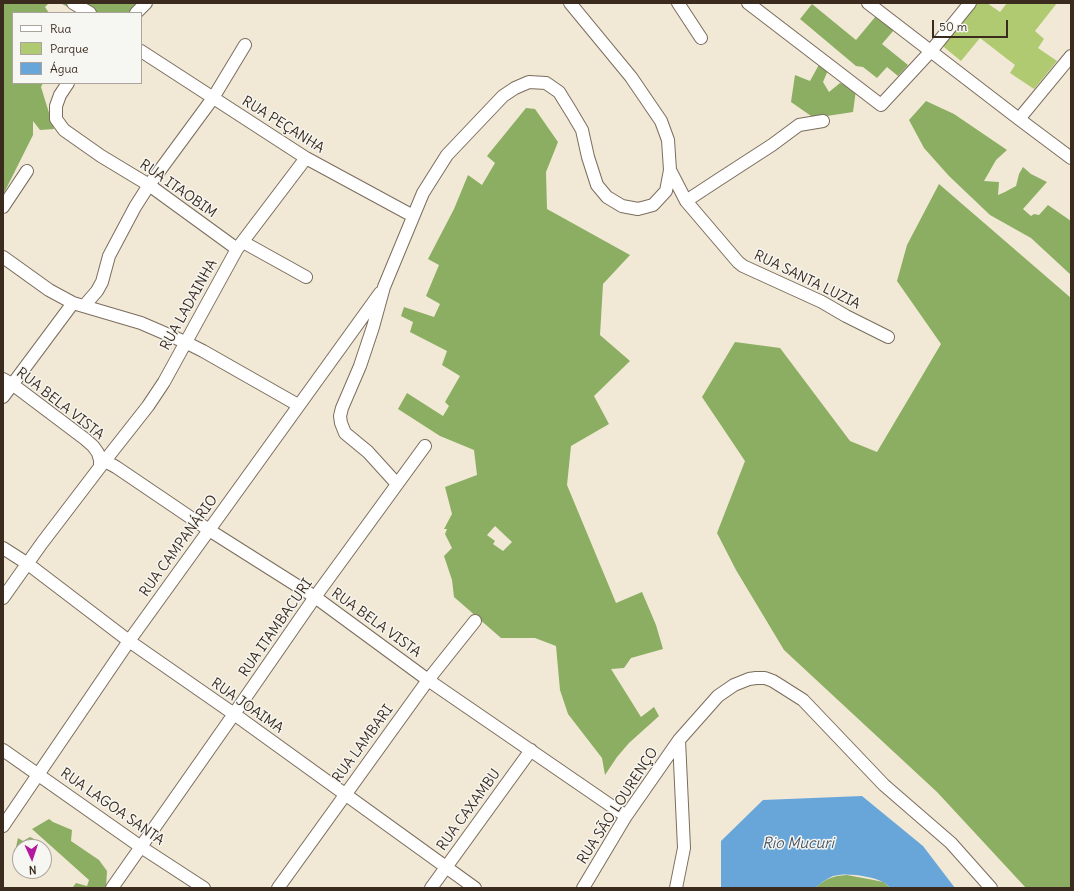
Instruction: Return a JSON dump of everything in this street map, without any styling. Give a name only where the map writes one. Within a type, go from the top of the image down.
[{"type":"street","points":[[73,3],[88,12]]},
{"type":"street","points":[[137,12],[146,3]]},
{"type":"street","name":"RUA SANTA LUZIA","points":[[571,3],[630,77],[661,121],[668,140],[670,170],[686,201],[738,262],[743,266],[822,302],[846,316],[888,336]]},
{"type":"street","points":[[678,3],[701,38]]},
{"type":"street","points":[[748,3],[881,105],[931,51],[970,3]]},
{"type":"street","points":[[868,3],[1071,158]]},
{"type":"street","points":[[3,397],[7,382],[79,305],[97,291],[102,282],[109,256],[135,207],[149,185],[213,98],[245,45]]},
{"type":"street","name":"RUA PEÇANHA","points":[[142,52],[306,158],[413,216]]},
{"type":"street","points":[[1019,119],[1071,56]]},
{"type":"street","name":"RUA CAMPANÁRIO","points":[[397,484],[368,452],[345,433],[340,423],[340,416],[360,366],[384,287],[423,193],[446,155],[503,96],[515,88],[530,82],[546,83],[559,92],[582,130],[597,184],[607,197],[622,206],[638,209],[653,205],[666,191],[670,170]]},
{"type":"street","name":"RUA ITAOBIM","points":[[67,84],[60,95],[56,106],[56,119],[64,130],[101,156],[149,185],[240,245],[306,277]]},
{"type":"street","points":[[686,201],[772,145],[799,125],[823,121]]},
{"type":"street","name":"RUA LADAINHA","points":[[3,598],[101,460],[148,406],[164,382],[240,245],[306,158]]},
{"type":"street","points":[[3,207],[27,171]]},
{"type":"street","points":[[3,257],[49,290],[79,305],[141,323],[185,342],[298,405]]},
{"type":"street","name":"RUA CAMPANÁRIO","points":[[3,826],[129,641],[384,287]]},
{"type":"street","name":"RUA BELA VISTA","points":[[7,382],[85,439],[101,460],[116,467],[209,530],[315,597],[428,680],[626,816]]},
{"type":"street","name":"RUA ITAMBACURI","points":[[112,888],[315,597],[425,446]]},
{"type":"street","name":"RUA JOAIMA","points":[[3,548],[28,564],[129,641],[234,714],[475,888]]},
{"type":"street","name":"RUA LAMBARI","points":[[278,888],[428,680],[475,621]]},
{"type":"street","name":"RUA SÃO LOURENÇO","points":[[583,888],[626,816],[679,740],[718,696],[734,685],[749,678],[765,678],[773,681],[803,700],[884,785],[951,842],[991,888]]},
{"type":"street","points":[[676,888],[684,848],[679,740]]},
{"type":"street","name":"RUA LAGOA SANTA","points":[[3,750],[204,888]]},
{"type":"street","name":"RUA CAXAMBU","points":[[431,888],[531,750]]},
{"type":"green space","points":[[3,3],[49,3],[45,7],[48,12],[12,12],[12,84],[42,84],[41,87],[54,129],[40,130],[33,121],[33,135],[3,195]]},
{"type":"green space","points":[[60,3],[143,3],[134,12],[78,12]]},
{"type":"green space","points":[[974,3],[987,3],[1000,12],[1007,3],[1057,3],[1035,31],[1044,39],[1038,48],[1057,61],[1034,89],[1010,73],[1015,65],[980,38],[961,61],[939,43]]},
{"type":"green space","points":[[812,4],[856,40],[876,16],[894,30],[882,44],[908,65],[898,76],[887,67],[877,78],[863,67],[856,66],[800,19]]},
{"type":"green space","points":[[821,61],[829,68],[823,82],[829,92],[840,83],[856,90],[853,112],[814,118],[791,102],[795,75],[810,81]]},
{"type":"green space","points":[[926,101],[954,114],[1007,150],[996,160],[984,181],[999,182],[998,195],[1016,186],[1019,174],[1023,167],[1031,174],[1047,182],[1023,209],[1031,216],[1034,214],[1039,215],[1048,205],[1071,221],[1071,275],[1031,238],[990,215],[949,176],[924,148],[909,120]]},
{"type":"green space","points":[[526,108],[535,109],[558,142],[546,172],[547,209],[630,255],[603,284],[600,335],[630,361],[594,396],[609,424],[571,446],[567,485],[616,603],[642,592],[656,625],[663,649],[631,658],[624,668],[611,669],[641,717],[654,707],[659,716],[629,743],[605,775],[602,758],[568,714],[560,690],[556,646],[535,638],[501,638],[454,597],[452,580],[444,556],[452,548],[445,534],[447,529],[444,529],[452,514],[445,487],[477,475],[474,450],[440,436],[398,409],[407,393],[443,416],[449,406],[445,402],[460,376],[442,365],[447,351],[410,332],[413,322],[401,316],[404,307],[434,317],[440,304],[426,296],[439,265],[428,259],[454,209],[468,175],[482,185],[495,163],[487,156]],"holes":[[[495,526],[512,542],[503,551],[493,544],[495,541],[487,535]]]},
{"type":"green space","points":[[939,184],[1071,298],[1071,888],[1026,888],[937,792],[784,650],[736,570],[717,533],[745,461],[702,397],[735,342],[780,348],[850,441],[877,452],[941,344],[897,281],[907,245]]},
{"type":"green space","points":[[49,819],[72,830],[71,841],[99,860],[107,871],[106,888],[74,888],[73,887],[76,883],[87,886],[89,880],[52,847],[52,839],[43,839],[32,829]]},
{"type":"green space","points":[[847,875],[884,882],[890,888],[815,888],[830,878]]},
{"type":"water","name":"Rio Mucuri","points":[[862,796],[923,846],[955,888],[890,888],[884,882],[872,878],[844,874],[830,877],[815,888],[721,888],[721,841],[763,800]]}]
